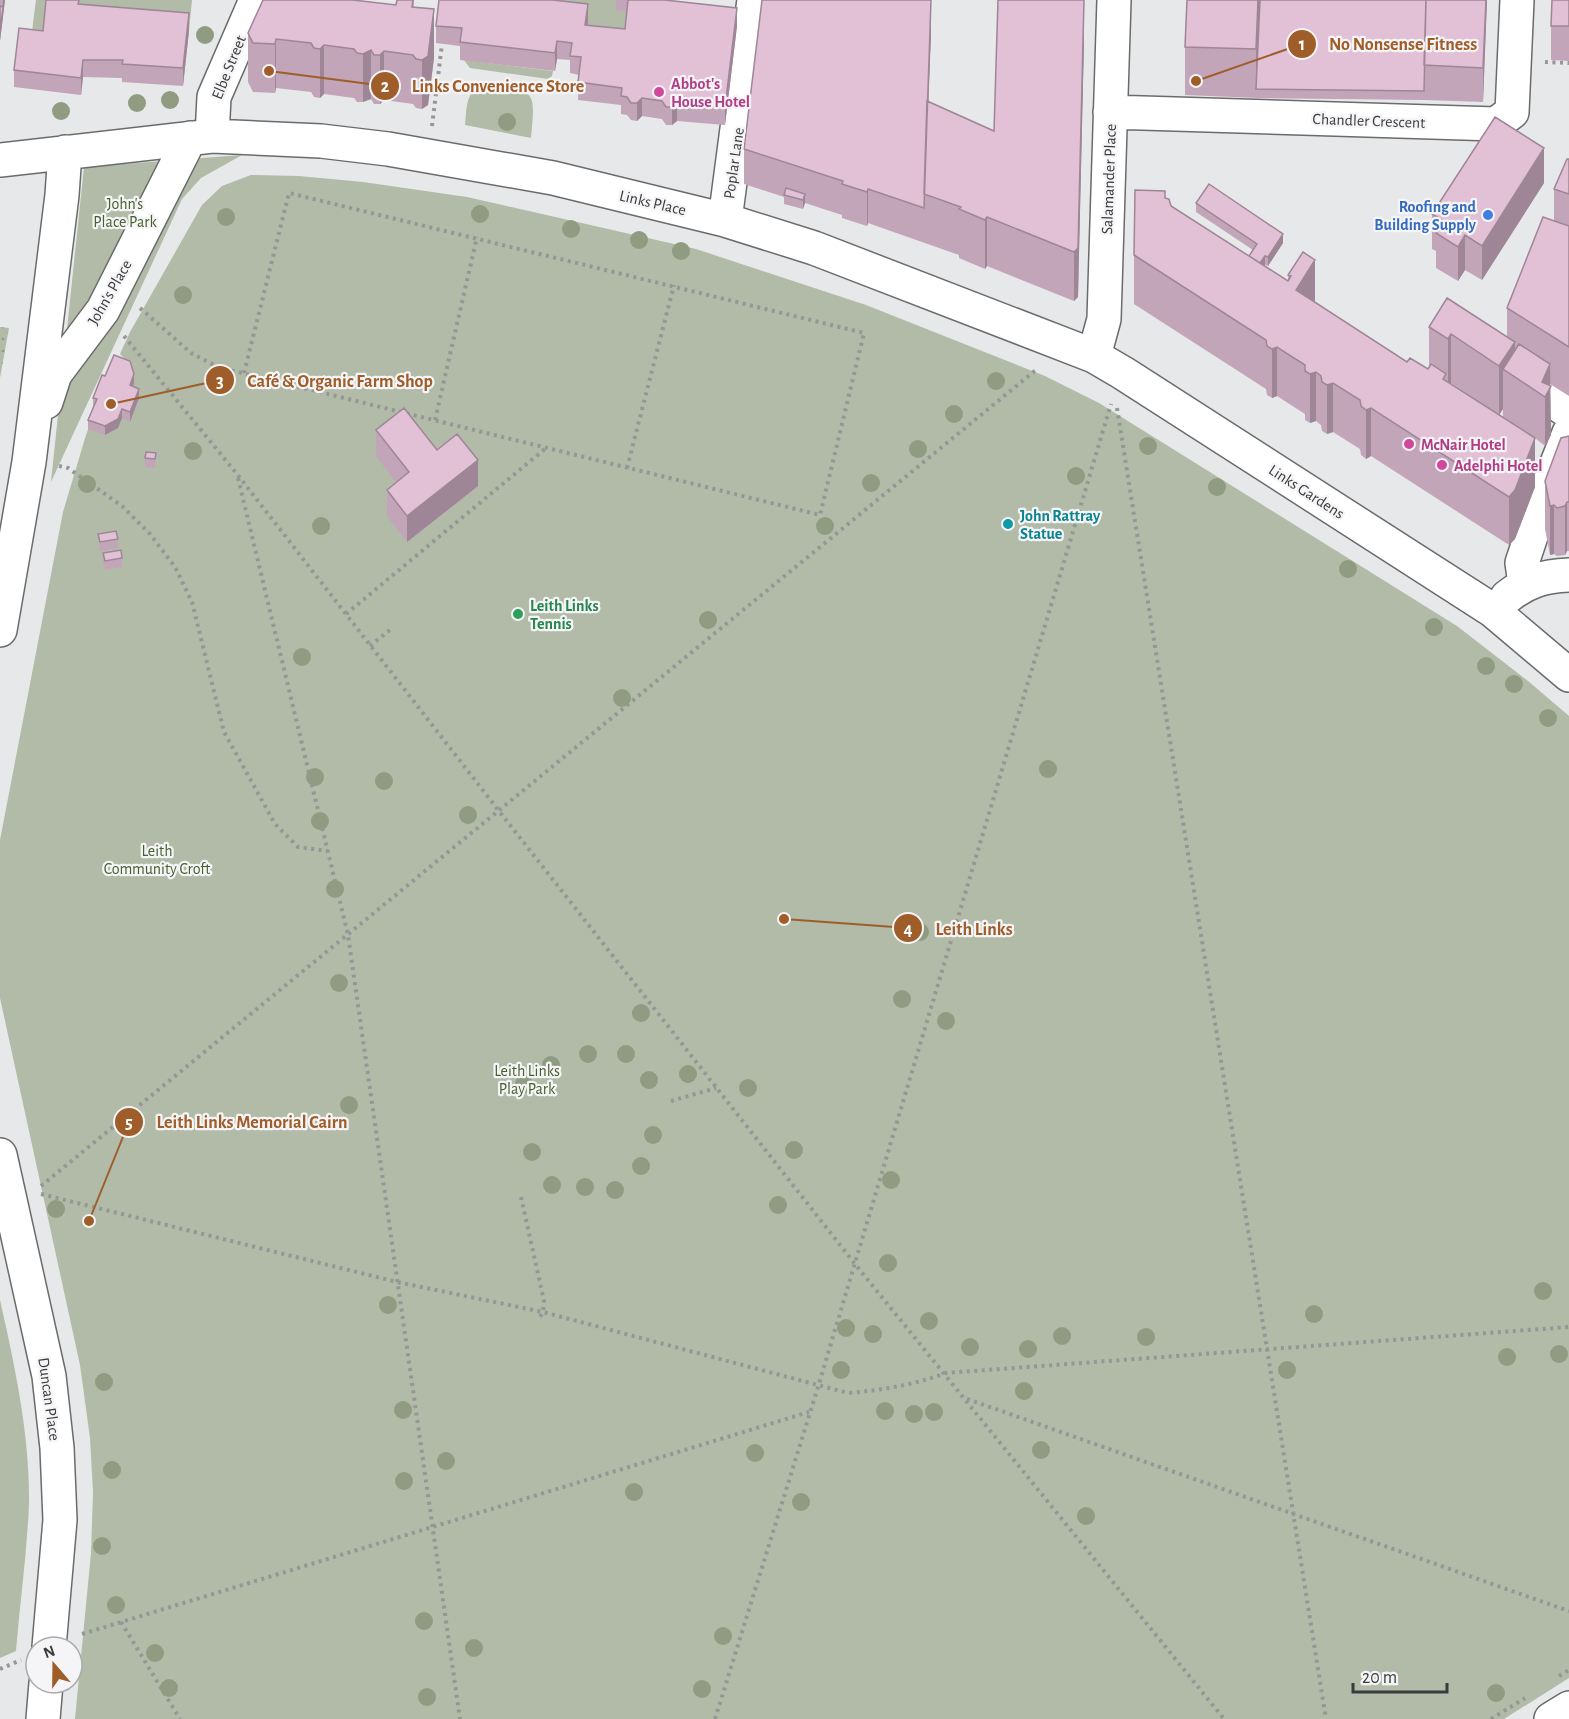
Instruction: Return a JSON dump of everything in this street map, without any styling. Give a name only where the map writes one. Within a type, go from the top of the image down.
[{"type":"street","name":"Elbe Street","points":[[187,138],[214,97],[256,0]]},
{"type":"street","name":"Poplar Lane","points":[[725,219],[754,0]]},
{"type":"street","name":"Salamander Place","points":[[1094,357],[1104,319],[1114,0]]},
{"type":"street","name":"Chandler Crescent","points":[[1110,111],[1496,124],[1512,112],[1517,0]]},
{"type":"street","name":"Links Place","points":[[0,160],[187,138],[321,141],[428,156],[552,178],[725,219],[814,248],[1043,351],[1094,357],[1123,373]]},
{"type":"street","name":"John's Place","points":[[31,446],[55,374],[107,302],[187,138]]},
{"type":"street","name":"John's Place","points":[[0,630],[31,446],[62,195],[65,152]]},
{"type":"street","points":[[1491,360],[1569,412]]},
{"type":"street","name":"Links Gardens","points":[[1123,373],[1492,610],[1569,675]]},
{"type":"street","points":[[1525,584],[1522,563],[1569,432]]},
{"type":"street","points":[[1492,610],[1525,584],[1550,576],[1569,575]]},
{"type":"street","name":"Duncan Place","points":[[0,1155],[49,1376],[60,1483],[61,1635]]},
{"type":"street","points":[[43,1719],[45,1695]]},
{"type":"street","points":[[1551,1719],[1569,1708]]},
{"type":"path","points":[[428,156],[442,44]]},
{"type":"path","points":[[107,302],[142,309],[191,353],[218,367],[820,515],[864,333],[289,193],[244,373]]},
{"type":"path","points":[[435,420],[477,237]]},
{"type":"path","points":[[627,468],[674,285]]},
{"type":"path","points":[[107,302],[370,646],[855,1264],[946,1373],[1224,1719]]},
{"type":"path","points":[[1043,351],[499,811],[34,1192],[397,1282],[543,1312],[818,1387],[848,1393],[878,1391],[919,1383],[946,1373],[1569,1327]]},
{"type":"path","points":[[715,1719],[818,1387],[1113,396],[1120,414],[1326,1719]]},
{"type":"path","points":[[346,614],[547,448]]},
{"type":"path","points":[[74,472],[122,506],[150,534],[175,567],[192,602],[224,732],[275,824],[298,847],[328,851]]},
{"type":"path","points":[[237,474],[348,935],[460,1719]]},
{"type":"path","points":[[370,646],[391,629]]},
{"type":"path","points":[[671,1101],[717,1088]]},
{"type":"path","points":[[521,1197],[544,1301],[543,1312],[538,1320]]},
{"type":"path","points":[[966,1399],[1569,1611]]},
{"type":"path","points":[[84,1635],[810,1412]]},
{"type":"path","points":[[121,1622],[180,1719]]},
{"type":"green space","points":[[36,0],[192,0],[189,31],[43,48],[30,47]]},
{"type":"green space","points":[[465,0],[656,0],[625,47],[585,43],[587,22]]},
{"type":"green space","points":[[464,60],[553,71],[552,76],[548,79],[470,68]]},
{"type":"green space","points":[[485,85],[514,89],[529,95],[533,109],[531,138],[465,125],[470,95],[478,87]]},
{"type":"green space","name":"John's Place Park","points":[[242,155],[201,178],[182,199],[51,482],[84,167]]},
{"type":"green space","points":[[251,175],[299,176],[363,182],[467,197],[696,249],[866,305],[1045,376],[1099,403],[1457,626],[1569,716],[1569,1678],[1504,1719],[75,1719],[77,1695],[84,1695],[83,1635],[91,1553],[93,1492],[90,1438],[80,1365],[0,998],[0,840],[63,512],[86,435],[96,409],[126,360],[120,354],[130,332],[202,205],[222,186]]},
{"type":"green space","points":[[0,327],[9,328],[0,378]]},
{"type":"green space","points":[[0,1300],[24,1427],[29,1504],[16,1651],[0,1658]]},
{"type":"building","points":[[46,0],[79,0],[78,4],[189,13],[183,68],[122,64],[123,60],[83,60],[81,78],[14,70],[19,28],[43,31]]},
{"type":"building","points":[[263,0],[353,0],[396,5],[397,0],[413,0],[412,7],[434,9],[428,56],[422,60],[416,59],[413,55],[384,51],[380,55],[374,55],[371,50],[363,54],[357,53],[354,49],[324,45],[320,49],[314,48],[311,43],[276,39],[275,44],[253,43],[248,33]]},
{"type":"building","points":[[439,0],[553,0],[588,4],[585,25],[625,29],[628,0],[665,0],[737,8],[725,107],[677,103],[672,107],[666,107],[662,101],[642,98],[637,103],[631,103],[627,97],[621,96],[622,88],[578,82],[581,57],[570,56],[572,43],[557,41],[555,53],[460,42],[462,28],[436,26]]},
{"type":"building","points":[[762,0],[931,0],[924,208],[868,189],[867,192],[842,184],[843,181],[744,149]]},
{"type":"building","points":[[998,0],[1084,0],[1078,248],[1074,252],[987,217],[985,220],[959,209],[961,207],[924,194],[927,101],[994,131]]},
{"type":"building","points":[[1187,0],[1258,0],[1256,49],[1185,47]]},
{"type":"building","points":[[1260,0],[1426,0],[1424,91],[1256,89]]},
{"type":"building","points":[[1426,0],[1486,0],[1483,68],[1424,65]]},
{"type":"building","points":[[1552,0],[1569,0],[1569,26],[1551,26]]},
{"type":"building","points":[[0,6],[3,7],[0,32]]},
{"type":"building","points":[[1495,117],[1544,148],[1482,246],[1465,235],[1458,247],[1436,233],[1444,221],[1432,214]]},
{"type":"building","points":[[1569,159],[1569,194],[1554,189]]},
{"type":"building","points":[[1209,184],[1283,234],[1268,257],[1265,256],[1260,263],[1249,256],[1257,244],[1196,203]]},
{"type":"building","points":[[786,188],[805,194],[803,200],[784,195]]},
{"type":"building","points":[[1135,190],[1165,191],[1165,198],[1169,199],[1171,206],[1288,281],[1291,276],[1288,275],[1303,252],[1315,260],[1296,290],[1407,362],[1410,358],[1428,369],[1431,364],[1446,374],[1443,379],[1535,438],[1515,490],[1509,497],[1371,408],[1366,410],[1361,406],[1360,400],[1333,383],[1327,385],[1322,382],[1321,376],[1316,372],[1310,374],[1305,371],[1305,365],[1277,347],[1272,349],[1267,346],[1266,340],[1134,255]]},
{"type":"building","points":[[1543,217],[1569,226],[1569,347],[1507,308]]},
{"type":"building","points":[[1447,298],[1515,342],[1499,366],[1451,334],[1448,339],[1429,327]]},
{"type":"building","points":[[1519,344],[1550,364],[1542,382],[1551,386],[1545,397],[1503,369]]},
{"type":"building","points":[[114,355],[130,361],[134,374],[130,385],[139,389],[130,412],[122,409],[118,419],[105,426],[88,420],[97,399],[93,398],[102,375],[105,376]]},
{"type":"building","points":[[404,408],[437,450],[457,434],[478,460],[407,516],[387,490],[409,472],[376,430]]},
{"type":"building","points":[[1569,436],[1569,502],[1557,508],[1554,505],[1550,506],[1545,481],[1561,438]]},
{"type":"building","points":[[146,452],[156,453],[155,459],[145,458]]},
{"type":"building","points":[[116,531],[118,539],[100,542],[98,534]]},
{"type":"building","points":[[121,550],[122,558],[105,561],[103,553]]},
{"type":"place","name":"Links Convenience Store","points":[[269,71]]},
{"type":"place","name":"No Nonsense Fitness","points":[[1196,81]]},
{"type":"place","name":"Abbot's House Hotel","points":[[659,92]]},
{"type":"place","name":"Roofing and Building Supply","points":[[1488,215]]},
{"type":"place","name":"Café & Organic Farm Shop","points":[[111,404]]},
{"type":"place","name":"McNair Hotel","points":[[1409,444]]},
{"type":"place","name":"Adelphi Hotel","points":[[1442,465]]},
{"type":"place","name":"John Rattray Statue","points":[[1008,524]]},
{"type":"place","name":"Leith Links Tennis","points":[[518,614]]},
{"type":"place","name":"Leith Links","points":[[784,919]]},
{"type":"place","name":"Leith Links Memorial Cairn","points":[[89,1221]]},
{"type":"park label","name":"Leith Community Croft","points":[[157,859]]},
{"type":"park label","name":"Leith Links Play Park","points":[[527,1079]]}]
